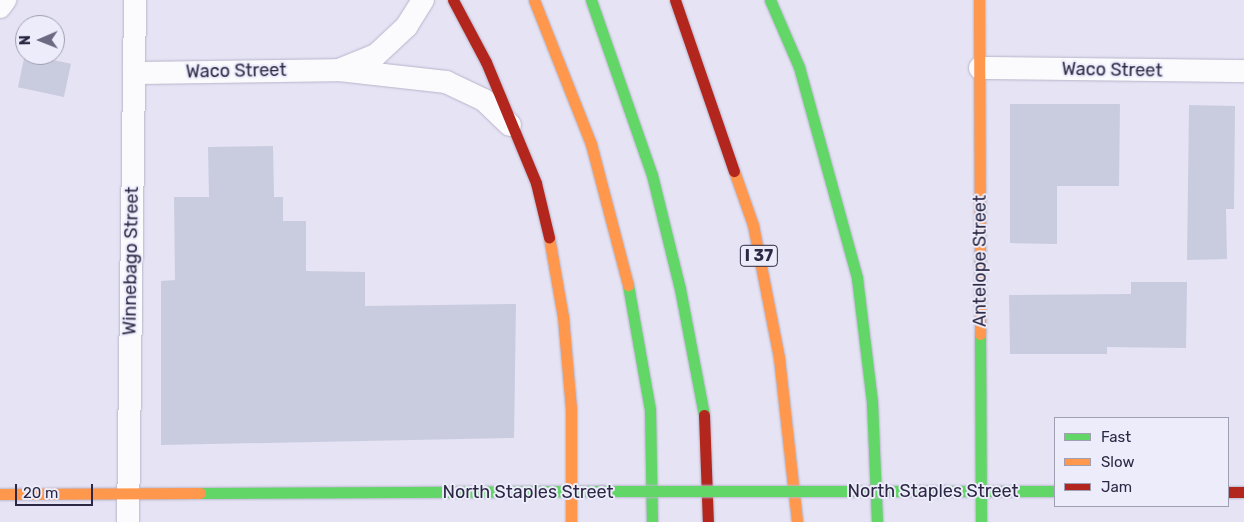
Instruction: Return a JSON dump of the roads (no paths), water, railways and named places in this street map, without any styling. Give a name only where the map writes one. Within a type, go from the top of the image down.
[{"type":"main road","points":[[453,0],[486,62],[536,184],[563,317],[571,408],[571,522]]},
{"type":"main road","points":[[534,0],[591,144],[635,310],[650,410],[652,522]]},
{"type":"main road","points":[[591,0],[652,175],[680,289],[704,413],[708,522]]},
{"type":"main road","name":"I 37","points":[[675,0],[753,225],[779,358],[797,522]]},
{"type":"main road","points":[[770,0],[799,67],[857,278],[872,402],[877,522]]},
{"type":"main road","name":"Antelope Street","points":[[979,0],[981,522]]},
{"type":"main road","name":"North Staples Street","points":[[0,494],[1054,491]]},
{"type":"main road","points":[[1229,492],[1244,492]]},
{"type":"street","points":[[0,7],[5,0]]},
{"type":"street","name":"Winnebago Street","points":[[128,522],[135,0]]},
{"type":"street","name":"Waco Street","points":[[339,70],[376,55],[408,26],[423,0]]},
{"type":"street","name":"Waco Street","points":[[980,68],[1244,71]]},
{"type":"street","name":"Waco Street","points":[[134,72],[339,70],[446,82],[484,100],[514,130]]}]
